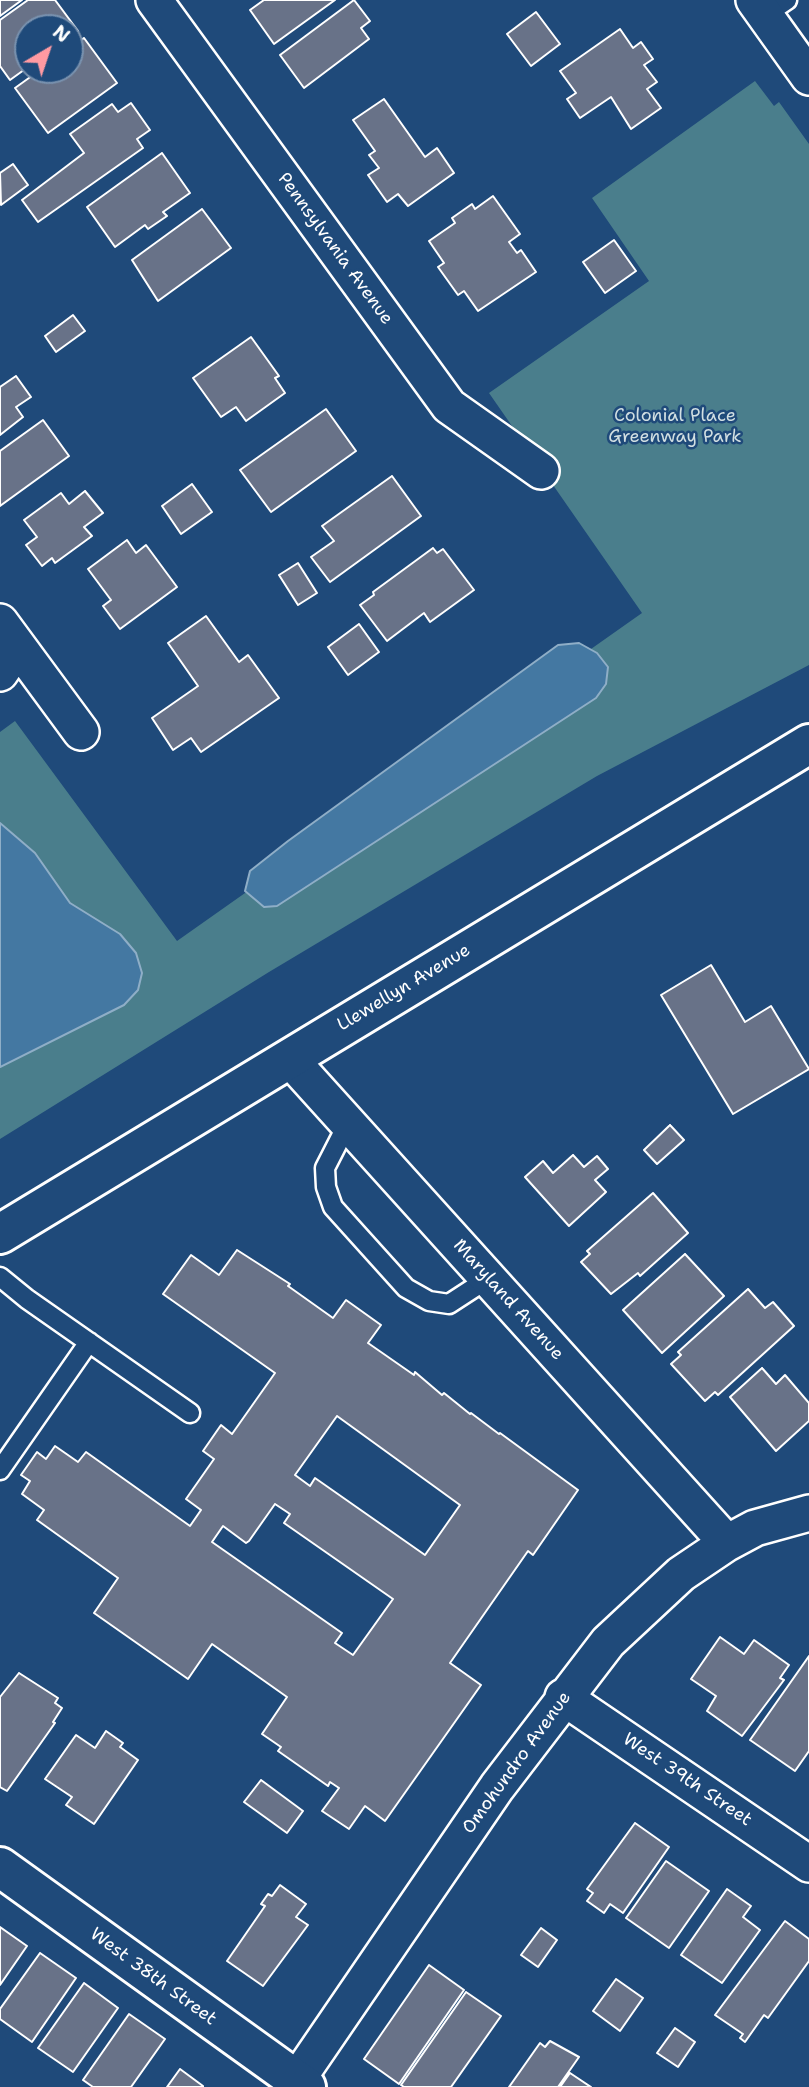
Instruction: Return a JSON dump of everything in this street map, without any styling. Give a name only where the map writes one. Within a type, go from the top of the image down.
[{"type":"street","name":"Pennsylvania Avenue","points":[[154,0],[449,406],[541,471]]},
{"type":"street","points":[[769,5],[809,77]]},
{"type":"street","points":[[0,673],[11,657],[6,630]]},
{"type":"street","points":[[6,630],[81,732]]},
{"type":"street","name":"Llewellyn Avenue","points":[[0,1234],[809,744]]},
{"type":"street","name":"Maryland Avenue","points":[[289,1058],[727,1543]]},
{"type":"street","name":"Omohundro Avenue","points":[[298,2085],[497,1787],[563,1697],[608,1642],[681,1574],[727,1543],[755,1528],[809,1513]]},
{"type":"street","name":"West 39th Street","points":[[563,1697],[809,1864]]},
{"type":"street","name":"West 38th Street","points":[[0,1867],[298,2085]]},
{"type":"lane","points":[[348,1123],[325,1168],[326,1188],[333,1207],[406,1288],[429,1301],[449,1304],[489,1278]]},
{"type":"lane","points":[[0,1277],[190,1413]]},
{"type":"lane","points":[[0,1470],[89,1342]]},
{"type":"green space","name":"Colonial Place Greenway Park","points":[[755,81],[774,106],[779,102],[809,144],[809,665],[597,776],[269,972],[0,1139],[0,732],[15,721],[177,941],[642,613],[489,393],[649,281],[592,198]]},
{"type":"water","points":[[579,643],[597,653],[608,667],[606,684],[596,698],[277,906],[264,907],[245,891],[250,871],[288,841],[558,645]]},
{"type":"water","points":[[0,823],[35,853],[70,903],[120,934],[136,953],[142,973],[138,990],[124,1005],[0,1067]]},
{"type":"building","points":[[0,0],[22,0],[0,16]]},
{"type":"building","points":[[28,0],[55,0],[65,14],[14,14],[14,77],[10,80],[0,66],[0,20]]},
{"type":"building","points":[[264,0],[335,0],[274,44],[250,10]]},
{"type":"building","points":[[354,0],[370,21],[361,28],[369,39],[304,88],[280,55]]},
{"type":"building","points":[[536,12],[560,44],[531,66],[507,34]]},
{"type":"building","points":[[620,29],[633,48],[641,42],[653,59],[644,65],[657,82],[647,89],[661,108],[631,129],[611,97],[580,118],[567,99],[576,93],[560,71]]},
{"type":"building","points":[[84,38],[117,83],[48,133],[15,88],[21,84],[84,84]]},
{"type":"building","points":[[384,99],[425,157],[437,148],[454,173],[408,206],[398,194],[387,202],[368,175],[379,168],[369,155],[375,151],[353,120]]},
{"type":"building","points":[[131,103],[150,130],[137,139],[143,148],[38,222],[22,200],[84,153],[70,134],[112,104],[118,112]]},
{"type":"building","points":[[162,153],[190,193],[163,212],[167,216],[148,229],[145,225],[115,247],[87,207]]},
{"type":"building","points":[[13,164],[28,185],[1,205],[0,173]]},
{"type":"building","points":[[493,196],[520,234],[509,242],[517,253],[521,250],[536,272],[478,311],[464,291],[458,295],[438,267],[444,263],[429,241],[455,223],[452,218],[472,204],[475,209]]},
{"type":"building","points":[[202,209],[231,248],[158,301],[132,260]]},
{"type":"building","points":[[614,240],[636,271],[605,293],[583,262]]},
{"type":"building","points":[[73,315],[85,331],[56,352],[45,336]]},
{"type":"building","points":[[251,337],[279,376],[275,378],[285,393],[246,421],[236,407],[221,417],[193,378]]},
{"type":"building","points":[[16,376],[31,397],[16,407],[23,417],[0,435],[0,387]]},
{"type":"building","points":[[326,409],[356,451],[271,512],[240,470]]},
{"type":"building","points":[[43,420],[69,456],[0,506],[0,451]]},
{"type":"building","points":[[392,476],[421,516],[330,582],[311,557],[334,541],[322,526]]},
{"type":"building","points":[[192,484],[212,512],[181,534],[162,506]]},
{"type":"building","points":[[85,491],[103,513],[84,527],[92,536],[55,563],[52,558],[42,566],[26,545],[37,537],[24,520],[61,493],[69,504]]},
{"type":"building","points":[[127,540],[136,553],[146,545],[177,587],[120,629],[103,606],[111,600],[88,569]]},
{"type":"building","points":[[433,548],[437,553],[443,549],[474,590],[430,622],[424,613],[387,641],[360,605],[374,595],[373,592]]},
{"type":"building","points":[[298,563],[317,593],[298,605],[279,575]]},
{"type":"building","points":[[206,616],[239,662],[248,655],[279,698],[201,752],[191,738],[173,750],[152,718],[198,686],[168,643]]},
{"type":"building","points":[[359,624],[379,652],[348,675],[328,647]]},
{"type":"building","points":[[711,965],[745,1022],[771,1006],[809,1069],[733,1114],[661,995]]},
{"type":"building","points":[[670,1125],[684,1140],[657,1164],[644,1150]]},
{"type":"building","points":[[573,1155],[584,1167],[597,1156],[608,1169],[595,1180],[606,1192],[569,1226],[525,1177],[543,1161],[553,1173]]},
{"type":"building","points":[[653,1193],[688,1233],[640,1276],[638,1273],[611,1294],[581,1262],[590,1254],[587,1251]]},
{"type":"building","points":[[237,1250],[290,1284],[288,1286],[333,1318],[346,1300],[381,1325],[368,1343],[414,1375],[415,1372],[442,1395],[444,1393],[578,1490],[533,1555],[528,1551],[450,1663],[481,1685],[385,1821],[365,1806],[349,1829],[322,1811],[339,1788],[330,1782],[328,1786],[278,1751],[281,1747],[262,1734],[287,1697],[212,1644],[188,1679],[94,1613],[118,1578],[37,1520],[44,1510],[22,1494],[30,1481],[21,1475],[37,1452],[46,1459],[55,1446],[78,1462],[86,1452],[190,1526],[201,1510],[186,1499],[214,1459],[203,1451],[221,1425],[232,1434],[275,1373],[163,1294],[191,1255],[219,1275]],"holes":[[[337,1416],[460,1505],[425,1555],[315,1478],[310,1486],[295,1475]],[[275,1504],[290,1514],[284,1523],[393,1599],[353,1655],[335,1643],[342,1633],[212,1542],[223,1526],[246,1543]]]},
{"type":"building","points":[[685,1254],[724,1296],[662,1353],[623,1310]]},
{"type":"building","points":[[748,1289],[765,1308],[773,1302],[794,1326],[718,1395],[715,1392],[705,1401],[671,1364],[681,1355],[678,1352]]},
{"type":"building","points":[[762,1368],[776,1384],[785,1375],[809,1403],[809,1421],[776,1451],[730,1397]]},
{"type":"building","points":[[720,1637],[744,1654],[754,1640],[789,1665],[780,1678],[784,1680],[742,1736],[707,1711],[716,1696],[691,1679]]},
{"type":"building","points":[[809,1656],[809,1751],[795,1771],[750,1740]]},
{"type":"building","points":[[19,1673],[58,1698],[55,1703],[62,1708],[53,1722],[55,1723],[7,1791],[0,1787],[0,1697]]},
{"type":"building","points":[[106,1731],[123,1743],[120,1747],[138,1760],[94,1824],[66,1805],[72,1797],[45,1779],[76,1735],[95,1748]]},
{"type":"building","points":[[261,1780],[303,1811],[287,1833],[244,1802]]},
{"type":"building","points":[[635,1823],[669,1847],[623,1913],[610,1904],[604,1913],[587,1901],[593,1893],[587,1889]]},
{"type":"building","points":[[666,1861],[709,1891],[669,1948],[626,1918]]},
{"type":"building","points":[[280,1885],[306,1904],[296,1917],[308,1925],[263,1986],[227,1961],[265,1906],[261,1904],[268,1894],[272,1896]]},
{"type":"building","points":[[727,1889],[751,1906],[743,1917],[760,1930],[722,1983],[681,1955]]},
{"type":"building","points":[[785,1921],[809,1939],[809,1961],[768,2018],[764,2015],[745,2042],[740,2038],[743,2034],[715,2015]]},
{"type":"building","points":[[0,1927],[27,1946],[0,1985]]},
{"type":"building","points":[[541,1928],[557,1940],[538,1967],[521,1955]]},
{"type":"building","points":[[40,1953],[76,1978],[32,2042],[0,2019],[0,2009]]},
{"type":"building","points":[[429,1965],[464,1990],[399,2084],[364,2059]]},
{"type":"building","points":[[616,1979],[643,1998],[620,2031],[593,2011]]},
{"type":"building","points":[[84,1983],[118,2008],[73,2072],[38,2048]]},
{"type":"building","points":[[466,1992],[501,2016],[451,2087],[401,2085]]},
{"type":"building","points":[[129,2014],[165,2039],[131,2087],[93,2087],[83,2080]]},
{"type":"building","points":[[675,2028],[695,2042],[678,2067],[657,2053]]},
{"type":"building","points":[[550,2041],[579,2057],[558,2087],[509,2087],[540,2043],[545,2047]]},
{"type":"building","points":[[180,2069],[203,2086],[203,2087],[167,2087]]},
{"type":"building","points":[[570,2073],[591,2087],[560,2087]]}]
